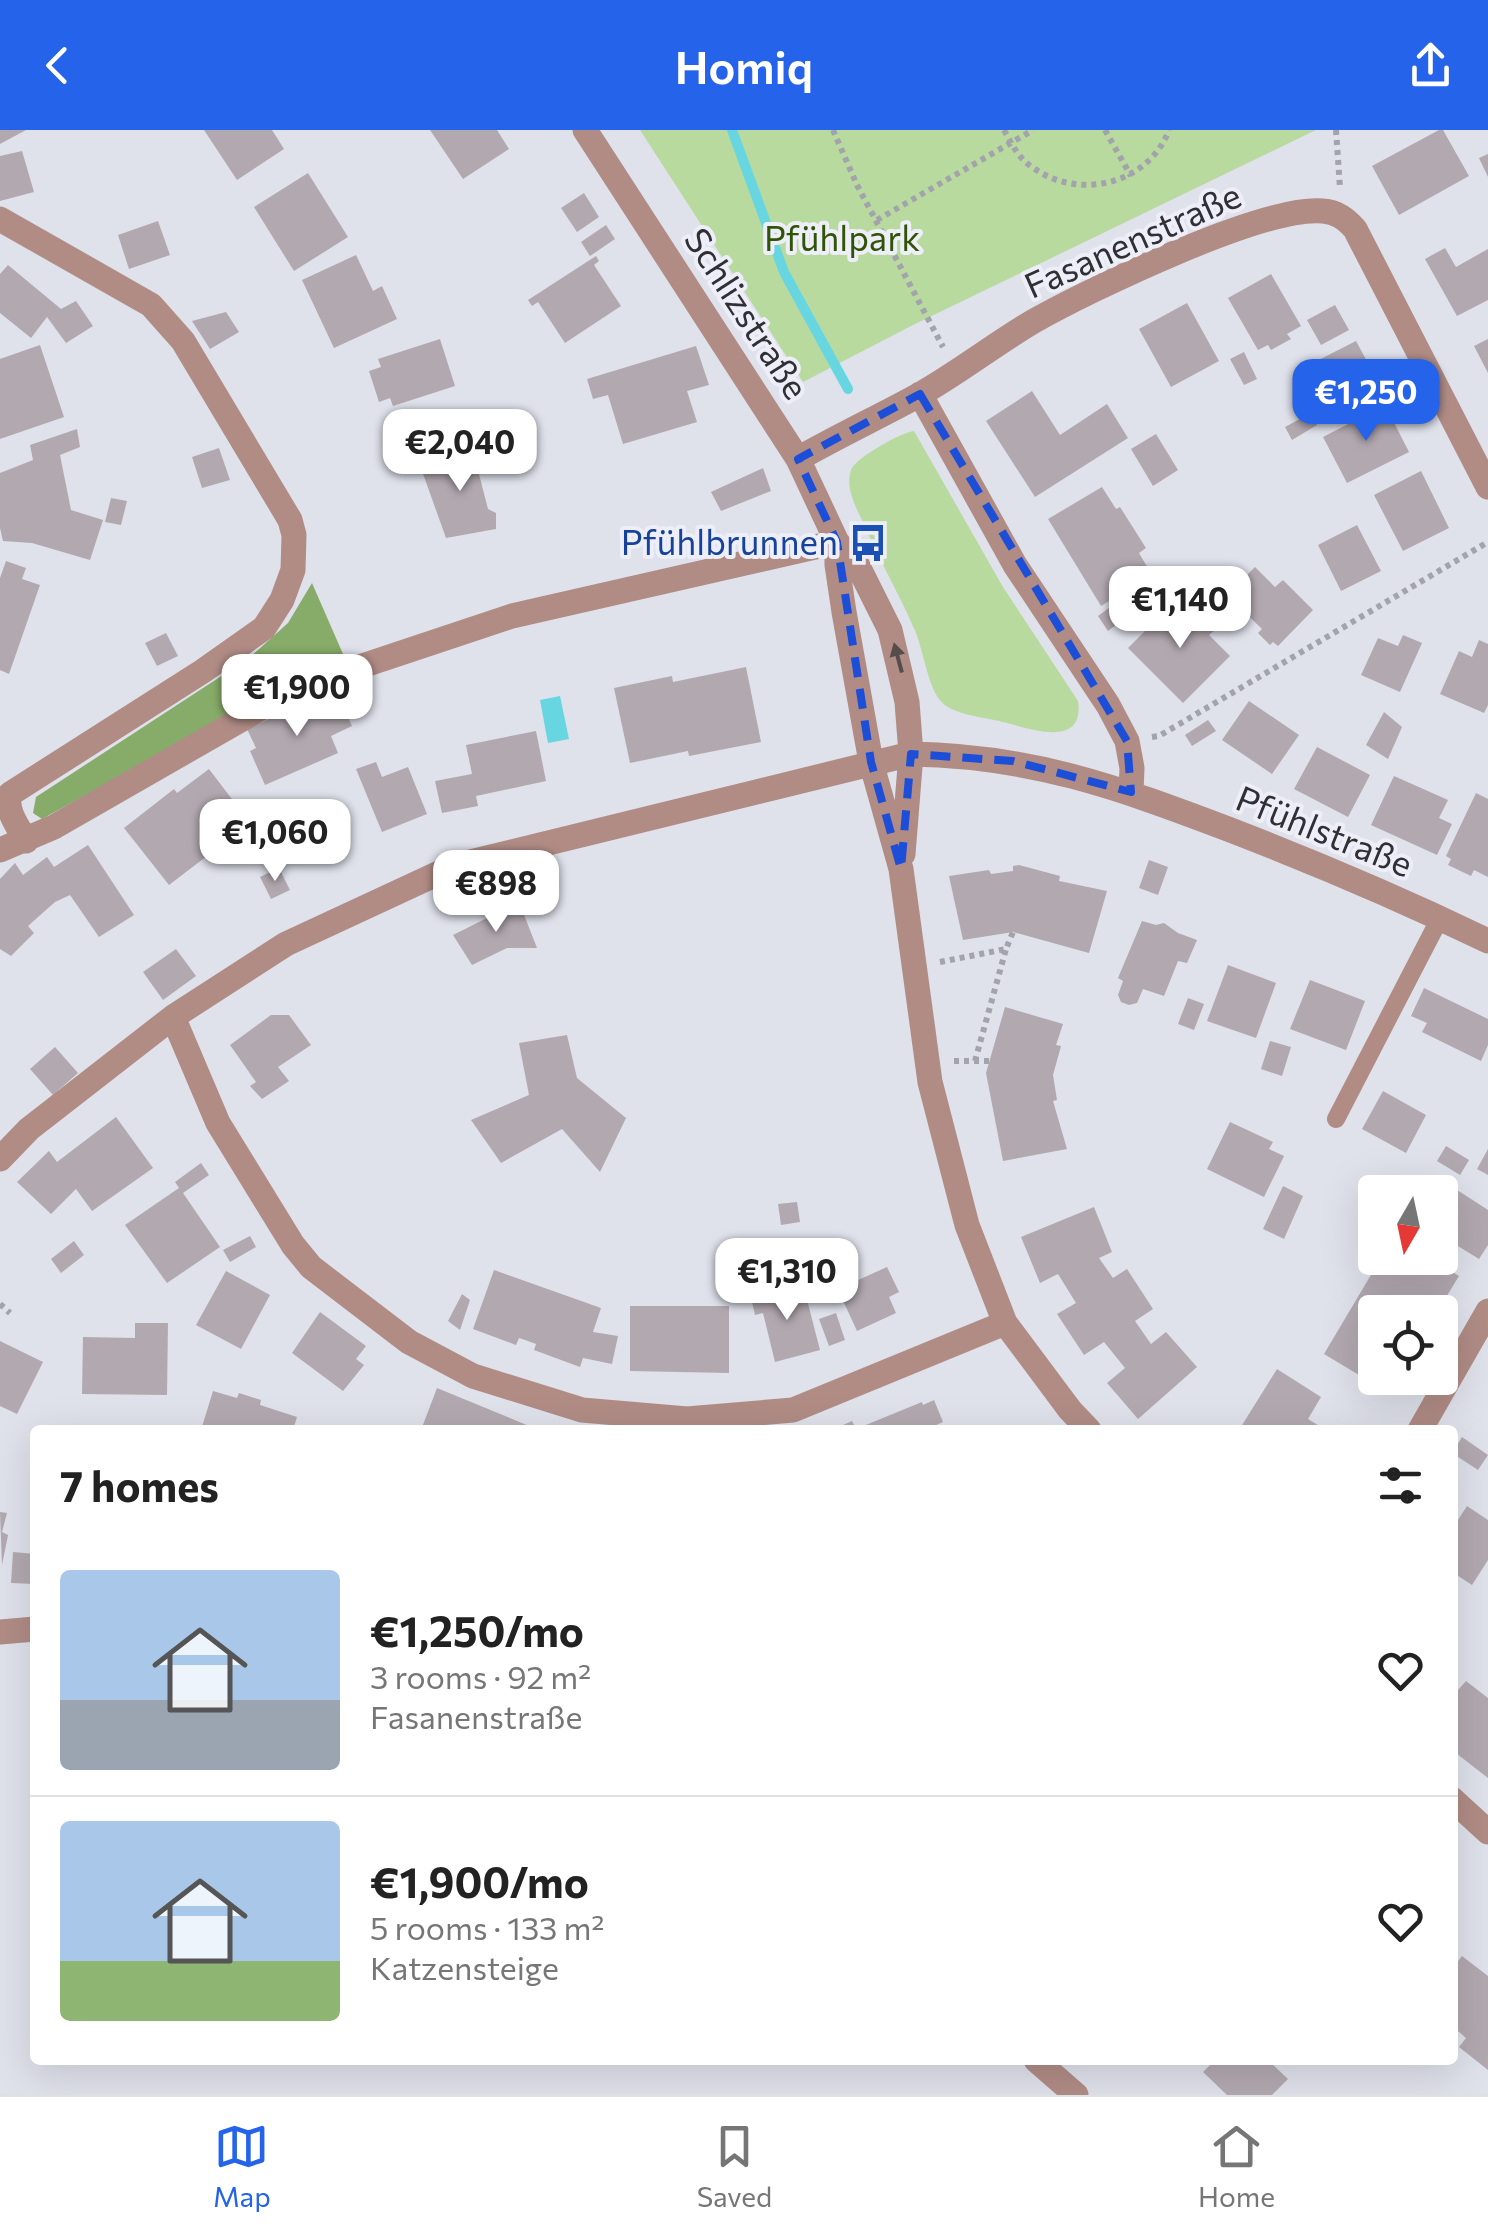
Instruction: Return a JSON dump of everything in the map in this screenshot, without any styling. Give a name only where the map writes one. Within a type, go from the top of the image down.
[{"type":"street","name":"Schlizstraße","points":[[585,130],[798,459],[838,542],[858,566],[890,630],[908,702],[911,754],[902,868]]},
{"type":"street","name":"Fasanenstraße","points":[[798,459],[920,394],[1083,295],[1199,244],[1272,219],[1314,211],[1336,214]]},
{"type":"street","points":[[1336,214],[1355,229],[1488,488]]},
{"type":"street","points":[[0,219],[151,305],[183,340],[290,520],[294,535],[289,584],[264,628],[10,794],[12,816],[26,841]]},
{"type":"street","points":[[920,394],[1015,564],[1127,740],[1131,792]]},
{"type":"street","name":"Schlizstraße","points":[[838,542],[837,566],[870,762],[902,868]]},
{"type":"street","points":[[0,850],[26,841],[296,688],[512,616],[838,542]]},
{"type":"street","name":"Pfühlstraße","points":[[0,1158],[28,1129],[173,1017],[286,944],[454,866],[911,754],[1013,761],[1131,792],[1297,856],[1488,941]]},
{"type":"street","points":[[902,868],[930,1082],[967,1225],[1005,1322],[1085,1425]]},
{"type":"street","points":[[173,1017],[218,1123],[293,1245],[311,1267],[410,1342],[473,1376],[582,1410],[687,1420],[794,1410],[1005,1322]]},
{"type":"street","points":[[1423,1425],[1488,1311]]},
{"type":"street","points":[[0,1632],[30,1629]]},
{"type":"street","points":[[1458,1804],[1488,1832]]},
{"type":"street","points":[[1042,2065],[1076,2095]]},
{"type":"lane","points":[[1336,1119],[1440,918]]},
{"type":"path","points":[[833,130],[955,370]]},
{"type":"path","points":[[1004,130],[1032,168],[1054,179],[1091,186],[1131,176],[1157,151],[1169,130]]},
{"type":"path","points":[[877,220],[1033,130]]},
{"type":"path","points":[[1105,130],[1131,176]]},
{"type":"path","points":[[1336,130],[1340,201],[1336,214]]},
{"type":"path","points":[[1127,740],[1159,736],[1488,542]]},
{"type":"path","points":[[975,1061],[1013,932]]},
{"type":"path","points":[[914,967],[1006,949]]},
{"type":"path","points":[[0,1304],[10,1314]]},
{"type":"highlighted area","points":[[920,394],[1127,741],[1131,792],[1013,761],[911,754],[901,869],[871,762],[837,542],[798,459]]},
{"type":"green space","name":"Pfühlpark","points":[[640,130],[1316,130],[803,382]]},
{"type":"green space","points":[[914,431],[1003,587],[1078,701],[1078,716],[1073,726],[1064,731],[1040,731],[959,712],[944,704],[935,693],[916,633],[857,510],[849,483],[851,470],[861,459]]},
{"type":"green space","points":[[312,583],[343,654],[42,819],[33,813],[36,797],[249,658],[288,623]]},
{"type":"water","points":[[560,696],[569,739],[548,743],[540,700]]},
{"type":"building","points":[[0,130],[26,130],[0,144]]},
{"type":"building","points":[[204,130],[272,130],[284,149],[237,180]]},
{"type":"building","points":[[430,130],[497,130],[509,149],[463,179]]},
{"type":"building","points":[[1443,130],[1469,176],[1399,215],[1372,166]]},
{"type":"building","points":[[22,151],[34,192],[0,201],[0,156]]},
{"type":"building","points":[[1488,154],[1488,177],[1479,158]]},
{"type":"building","points":[[308,173],[348,237],[294,271],[254,207]]},
{"type":"building","points":[[584,193],[599,217],[577,232],[561,208]]},
{"type":"building","points":[[158,221],[170,255],[129,269],[118,235]]},
{"type":"building","points":[[606,225],[615,239],[590,256],[581,242]]},
{"type":"building","points":[[1445,248],[1456,267],[1488,249],[1488,300],[1457,316],[1425,259]]},
{"type":"building","points":[[356,255],[373,291],[382,286],[397,319],[334,348],[302,280]]},
{"type":"building","points":[[596,256],[599,261],[594,265],[621,306],[565,343],[538,302],[532,306],[528,300]]},
{"type":"building","points":[[8,265],[61,309],[76,301],[93,326],[66,343],[47,317],[31,338],[0,313],[0,274]]},
{"type":"building","points":[[1271,274],[1301,326],[1287,334],[1291,339],[1271,350],[1268,345],[1258,350],[1228,298]]},
{"type":"building","points":[[1187,303],[1219,361],[1171,387],[1139,329]]},
{"type":"building","points":[[1335,305],[1349,330],[1321,345],[1307,320]]},
{"type":"building","points":[[226,312],[239,332],[210,349],[192,321]]},
{"type":"building","points":[[440,339],[455,386],[393,406],[390,398],[379,402],[369,371],[381,367],[378,359]]},
{"type":"building","points":[[1488,339],[1488,373],[1474,346]]},
{"type":"building","points":[[1356,341],[1375,376],[1315,406],[1297,371]]},
{"type":"building","points":[[40,345],[64,417],[0,439],[0,359]]},
{"type":"building","points":[[696,346],[709,385],[687,391],[697,422],[623,444],[608,395],[593,399],[587,379]]},
{"type":"building","points":[[1244,352],[1257,379],[1244,385],[1230,359]]},
{"type":"building","points":[[1032,391],[1060,435],[1107,404],[1128,438],[1035,497],[986,421]]},
{"type":"building","points":[[1385,405],[1409,452],[1347,483],[1323,437]]},
{"type":"building","points":[[1311,413],[1317,425],[1292,440],[1285,427]]},
{"type":"building","points":[[77,429],[80,447],[60,455],[71,510],[103,520],[90,560],[32,543],[3,541],[0,473],[33,460],[30,445]]},
{"type":"building","points":[[1156,434],[1178,470],[1153,486],[1131,449]]},
{"type":"building","points":[[471,443],[488,509],[496,513],[496,529],[446,538],[422,471],[446,461],[444,451]]},
{"type":"building","points":[[219,448],[230,480],[202,488],[192,457]]},
{"type":"building","points":[[763,468],[771,491],[721,511],[711,492]]},
{"type":"building","points":[[1421,471],[1449,528],[1403,551],[1374,495]]},
{"type":"building","points":[[1102,487],[1146,548],[1139,553],[1152,575],[1101,606],[1048,519]]},
{"type":"building","points":[[111,498],[127,501],[121,525],[105,522]]},
{"type":"building","points":[[1357,525],[1381,571],[1341,591],[1318,545]]},
{"type":"building","points":[[6,561],[26,568],[22,579],[40,585],[9,674],[0,670],[0,578]]},
{"type":"building","points":[[1255,567],[1275,587],[1283,580],[1313,610],[1278,646],[1273,642],[1270,645],[1258,633],[1262,629],[1227,595]]},
{"type":"building","points":[[1121,599],[1132,613],[1108,631],[1098,616]]},
{"type":"building","points":[[1175,601],[1197,622],[1202,616],[1215,630],[1209,635],[1230,656],[1183,703],[1128,648]]},
{"type":"building","points":[[166,633],[178,656],[157,666],[145,643]]},
{"type":"building","points":[[1403,635],[1422,643],[1400,692],[1361,675],[1378,638],[1398,646]]},
{"type":"building","points":[[1479,640],[1488,644],[1488,705],[1484,713],[1440,694],[1459,651],[1472,657]]},
{"type":"building","points":[[746,667],[761,742],[630,763],[614,688],[672,676],[673,682]]},
{"type":"building","points":[[313,699],[317,710],[340,699],[352,726],[331,736],[338,753],[265,785],[250,751],[256,748],[247,729]]},
{"type":"building","points":[[1249,701],[1299,735],[1272,774],[1222,740]]},
{"type":"building","points":[[1384,712],[1402,727],[1388,759],[1366,745]]},
{"type":"building","points":[[1208,720],[1216,731],[1192,746],[1185,735]]},
{"type":"building","points":[[536,731],[546,781],[476,796],[478,806],[442,813],[435,781],[472,774],[466,745]]},
{"type":"building","points":[[1317,747],[1370,775],[1348,817],[1294,789]]},
{"type":"building","points":[[376,762],[382,777],[408,767],[427,814],[382,832],[356,769]]},
{"type":"building","points":[[209,769],[241,811],[211,834],[220,846],[169,885],[124,828],[174,789],[177,793]]},
{"type":"building","points":[[1394,776],[1448,800],[1439,818],[1452,824],[1437,855],[1371,825]]},
{"type":"building","points":[[1476,793],[1488,799],[1488,877],[1474,870],[1471,876],[1448,865],[1451,859],[1446,856]]},
{"type":"building","points":[[88,845],[134,915],[99,937],[70,895],[55,902],[28,926],[34,933],[11,956],[0,949],[0,879],[15,863],[23,875],[47,857],[54,867]]},
{"type":"building","points":[[1149,860],[1168,867],[1158,895],[1139,888]]},
{"type":"building","points":[[1013,866],[1060,876],[1059,881],[1107,891],[1089,953],[1013,932],[963,940],[949,876],[1013,871]]},
{"type":"building","points":[[279,868],[290,890],[271,899],[260,877]]},
{"type":"building","points":[[519,902],[537,948],[507,948],[472,965],[453,935]]},
{"type":"building","points":[[1142,921],[1164,923],[1197,940],[1187,963],[1178,961],[1164,996],[1143,989],[1137,1003],[1129,1005],[1121,1002],[1118,995],[1123,981],[1118,978]]},
{"type":"building","points":[[176,949],[196,976],[163,1000],[143,972]]},
{"type":"building","points":[[1228,965],[1276,983],[1256,1038],[1207,1021]]},
{"type":"building","points":[[1310,980],[1365,1001],[1346,1050],[1290,1029]]},
{"type":"building","points":[[1424,988],[1488,1019],[1488,1045],[1481,1061],[1422,1032],[1427,1023],[1411,1016]]},
{"type":"building","points":[[1188,998],[1204,1004],[1194,1030],[1178,1024]]},
{"type":"building","points":[[1005,1007],[1063,1024],[1056,1045],[1061,1046],[1053,1075],[1057,1100],[1053,1101],[1067,1149],[1003,1161],[986,1073]]},
{"type":"building","points":[[271,1015],[289,1015],[311,1045],[278,1067],[289,1081],[262,1099],[250,1086],[256,1082],[230,1045]]},
{"type":"building","points":[[567,1035],[577,1078],[626,1118],[600,1172],[562,1129],[501,1163],[471,1120],[529,1095],[519,1043]]},
{"type":"building","points":[[1270,1041],[1291,1047],[1282,1076],[1261,1069]]},
{"type":"building","points":[[55,1047],[78,1073],[53,1095],[30,1069]]},
{"type":"building","points":[[1383,1091],[1426,1115],[1406,1153],[1362,1129]]},
{"type":"building","points":[[116,1117],[153,1168],[92,1211],[76,1189],[51,1214],[17,1182],[49,1151],[57,1162]]},
{"type":"building","points":[[1230,1122],[1273,1142],[1269,1149],[1284,1156],[1264,1197],[1207,1169]]},
{"type":"building","points":[[1446,1146],[1469,1160],[1460,1175],[1437,1161]]},
{"type":"building","points":[[1488,1149],[1488,1175],[1477,1169]]},
{"type":"building","points":[[201,1163],[209,1175],[183,1193],[220,1247],[167,1283],[125,1225],[179,1188],[175,1182]]},
{"type":"building","points":[[1283,1186],[1303,1196],[1284,1239],[1263,1229]]},
{"type":"building","points":[[1458,1191],[1488,1210],[1488,1245],[1479,1259],[1458,1246]]},
{"type":"building","points":[[797,1202],[800,1222],[781,1225],[778,1204]]},
{"type":"building","points":[[1094,1207],[1112,1252],[1099,1258],[1113,1278],[1127,1269],[1153,1309],[1135,1321],[1151,1344],[1166,1332],[1197,1367],[1138,1419],[1107,1383],[1125,1368],[1104,1342],[1084,1355],[1057,1314],[1076,1303],[1058,1274],[1040,1283],[1021,1237]]},
{"type":"building","points":[[250,1236],[256,1247],[230,1262],[223,1250]]},
{"type":"building","points":[[74,1241],[84,1255],[61,1273],[51,1259]]},
{"type":"building","points":[[887,1267],[899,1292],[889,1297],[896,1313],[857,1331],[833,1279],[852,1270],[856,1281]]},
{"type":"building","points":[[494,1270],[601,1308],[593,1332],[618,1336],[612,1364],[583,1358],[580,1367],[534,1350],[536,1344],[528,1341],[519,1338],[516,1345],[473,1329]]},
{"type":"building","points":[[226,1271],[270,1295],[241,1349],[196,1325]]},
{"type":"building","points":[[1371,1275],[1459,1276],[1447,1295],[1359,1295]]},
{"type":"building","points":[[774,1287],[777,1299],[805,1292],[820,1350],[775,1362],[763,1313],[755,1315],[750,1293]]},
{"type":"building","points":[[462,1294],[470,1300],[460,1330],[448,1321]]},
{"type":"building","points":[[1358,1297],[1358,1374],[1324,1354]]},
{"type":"building","points":[[630,1306],[729,1306],[729,1373],[630,1371]]},
{"type":"building","points":[[320,1312],[366,1346],[356,1359],[364,1365],[343,1391],[292,1353]]},
{"type":"building","points":[[836,1313],[845,1340],[829,1346],[819,1319]]},
{"type":"building","points":[[135,1323],[168,1323],[167,1395],[82,1394],[83,1337],[135,1338]]},
{"type":"building","points":[[0,1341],[43,1362],[17,1414],[0,1406]]},
{"type":"building","points":[[1277,1369],[1321,1397],[1308,1419],[1318,1425],[1242,1425]]},
{"type":"building","points":[[437,1388],[527,1425],[423,1425]]},
{"type":"building","points":[[213,1391],[237,1398],[239,1393],[261,1400],[260,1405],[297,1417],[295,1425],[203,1425]]},
{"type":"building","points":[[934,1400],[943,1422],[866,1425],[922,1402],[923,1405]]},
{"type":"building","points":[[1462,1437],[1488,1455],[1478,1470],[1458,1457]]},
{"type":"building","points":[[1467,1506],[1488,1520],[1488,1560],[1472,1585],[1458,1576],[1458,1520]]},
{"type":"building","points":[[0,1512],[7,1513],[2,1532],[8,1535],[2,1565]]},
{"type":"building","points":[[13,1552],[30,1554],[30,1584],[11,1583]]},
{"type":"building","points":[[1466,1681],[1488,1698],[1488,1778],[1458,1755],[1458,1690]]},
{"type":"building","points":[[1462,1956],[1488,1976],[1488,2070],[1459,2047],[1466,2038],[1458,2031],[1458,1961]]},
{"type":"building","points":[[1210,2065],[1273,2065],[1288,2079],[1272,2095],[1227,2095],[1203,2072]]},
{"type":"waterway","points":[[732,130],[784,272],[848,389]]},
{"type":"place","name":"Pfühlbrunnen","points":[[868,543]]}]
